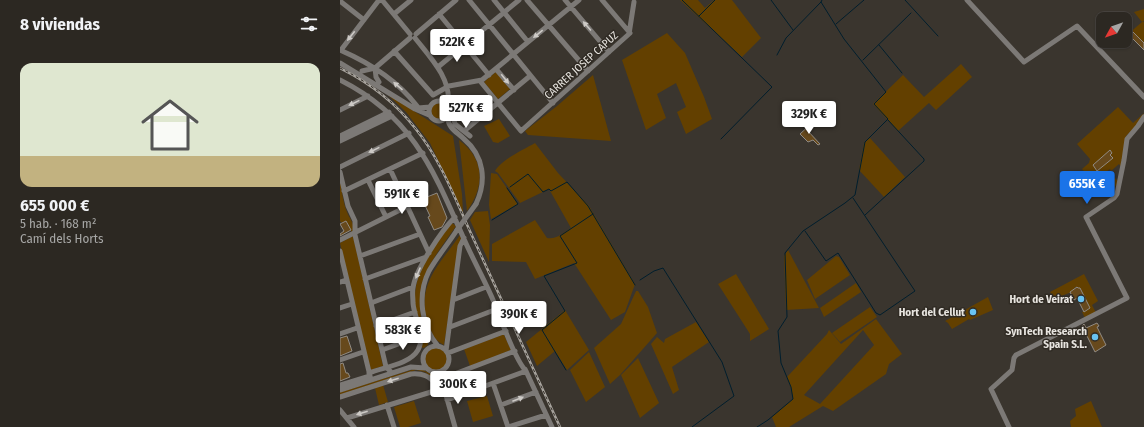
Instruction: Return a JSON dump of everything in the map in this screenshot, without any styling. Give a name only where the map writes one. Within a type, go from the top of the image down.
[{"type":"street","points":[[378,0],[340,50],[375,68],[400,86],[418,108]]},
{"type":"street","points":[[382,0],[438,67],[449,93],[448,105],[450,126],[470,146],[479,158],[481,167],[483,184],[476,204],[429,271],[424,288],[423,313],[429,334],[428,348]]},
{"type":"street","points":[[394,14],[411,0]]},
{"type":"street","points":[[362,71],[375,68],[456,0]]},
{"type":"street","points":[[469,0],[553,103]]},
{"type":"street","points":[[494,0],[528,42]]},
{"type":"street","points":[[438,67],[519,0]]},
{"type":"street","points":[[527,0],[588,71]]},
{"type":"street","points":[[565,0],[609,52]]},
{"type":"street","points":[[394,51],[432,95],[447,88],[480,81],[579,0]]},
{"type":"street","points":[[602,0],[630,33]]},
{"type":"street","points":[[967,0],[1024,62],[1077,26],[1144,97]]},
{"type":"street","points":[[340,1],[364,20]]},
{"type":"street","name":"CARRER JOSEP CAPUZ","points":[[498,103],[521,132],[630,33],[634,2]]},
{"type":"street","points":[[439,14],[489,75]]},
{"type":"street","points":[[340,62],[362,71],[418,108],[430,107]]},
{"type":"street","points":[[340,62],[415,109],[429,114],[434,120],[440,122],[470,146]]},
{"type":"street","points":[[375,68],[376,77],[379,82]]},
{"type":"street","points":[[496,69],[514,90]]},
{"type":"street","points":[[464,131],[530,76]]},
{"type":"street","points":[[340,80],[368,96],[391,114],[409,133],[423,153],[455,217],[486,287],[502,318],[552,427]]},
{"type":"street","points":[[480,81],[498,103]]},
{"type":"street","points":[[429,114],[430,107],[434,102],[439,101],[445,95],[447,88]]},
{"type":"street","points":[[340,110],[368,96]]},
{"type":"street","points":[[439,101],[448,105]]},
{"type":"street","points":[[340,136],[391,114]]},
{"type":"street","points":[[340,141],[391,114]]},
{"type":"street","points":[[440,122],[449,115]]},
{"type":"street","points":[[449,115],[453,116],[455,124],[470,136]]},
{"type":"street","points":[[1009,427],[991,389],[1012,370],[1016,355],[1127,298],[1086,216],[1114,198],[1117,194],[1127,139],[1144,117]]},
{"type":"street","points":[[340,167],[409,133]]},
{"type":"street","points":[[344,191],[423,153]]},
{"type":"street","points":[[390,169],[408,206],[428,255]]},
{"type":"street","points":[[340,172],[348,206],[355,221],[355,232],[360,256],[386,367],[392,373]]},
{"type":"street","points":[[368,180],[386,217]]},
{"type":"street","points":[[340,240],[408,206]]},
{"type":"street","points":[[455,217],[428,255],[420,269],[413,287],[423,365],[433,373],[441,386],[455,427]]},
{"type":"street","points":[[360,256],[420,234]]},
{"type":"street","points":[[441,386],[445,370],[449,362],[447,352],[453,300],[460,244],[464,238]]},
{"type":"street","points":[[460,244],[467,244]]},
{"type":"street","points":[[340,251],[370,376]]},
{"type":"street","points":[[365,279],[428,255]]},
{"type":"street","points":[[340,282],[347,280]]},
{"type":"street","points":[[371,303],[413,287]]},
{"type":"street","points":[[453,300],[486,287]]},
{"type":"street","points":[[340,308],[352,304]]},
{"type":"street","points":[[450,326],[497,309]]},
{"type":"street","points":[[497,309],[515,351],[526,370]]},
{"type":"street","points":[[376,326],[415,312]]},
{"type":"street","points":[[340,334],[358,328]]},
{"type":"street","points":[[447,352],[506,331]]},
{"type":"street","points":[[429,334],[438,346],[447,352]]},
{"type":"street","points":[[382,350],[420,336]]},
{"type":"street","points":[[410,367],[428,348],[438,346]]},
{"type":"street","points":[[444,378],[515,351]]},
{"type":"street","points":[[340,360],[364,352]]},
{"type":"street","points":[[340,390],[386,367],[422,353]]},
{"type":"street","points":[[340,385],[370,376],[392,373],[410,367],[426,368]]},
{"type":"street","points":[[433,373],[445,370]]},
{"type":"street","points":[[447,400],[526,370]]},
{"type":"street","points":[[340,397],[411,374],[422,374],[430,378],[437,385],[441,386]]},
{"type":"street","points":[[494,383],[508,427],[546,415]]},
{"type":"street","points":[[347,418],[441,386]]},
{"type":"street","points":[[501,405],[536,392]]},
{"type":"street","points":[[387,405],[394,427]]},
{"type":"street","points":[[340,410],[354,427]]},
{"type":"shaded area","points":[[680,0],[698,0],[705,8],[714,0],[732,0],[761,38],[742,57]]},
{"type":"shaded area","points":[[1144,9],[1144,21],[1142,22],[1134,12]]},
{"type":"shaded area","points":[[1144,22],[1144,43],[1132,32]]},
{"type":"shaded area","points":[[667,33],[685,53],[712,119],[686,134],[677,112],[686,107],[676,83],[657,94],[666,118],[646,130],[622,60]]},
{"type":"shaded area","points":[[961,64],[972,77],[936,110],[929,103],[898,131],[873,104],[903,75],[924,97]]},
{"type":"shaded area","points":[[496,72],[510,89],[498,99],[484,82]]},
{"type":"shaded area","points":[[593,75],[611,141],[528,135],[525,131]]},
{"type":"shaded area","points":[[387,94],[453,136],[462,194],[463,213],[430,143],[406,112]]},
{"type":"shaded area","points":[[439,103],[446,108],[447,111],[442,118],[439,119],[432,114],[431,111],[436,104]]},
{"type":"shaded area","points":[[1118,107],[1133,123],[1144,113],[1140,122],[1126,136],[1121,167],[1119,164],[1111,171],[1110,169],[1106,172],[1112,180],[1115,178],[1119,182],[1114,188],[1116,191],[1114,196],[1111,198],[1082,169],[1089,163],[1090,159],[1077,144]]},
{"type":"shaded area","points":[[499,119],[510,136],[498,143],[493,142],[484,126]]},
{"type":"shaded area","points":[[870,138],[905,177],[884,197],[859,170],[864,143]]},
{"type":"shaded area","points":[[459,140],[468,147],[474,156],[480,173],[477,192],[467,211]]},
{"type":"shaded area","points":[[535,143],[558,173],[589,206],[635,284],[625,312],[611,320],[574,263],[535,279],[526,262],[492,261],[492,244],[535,220],[547,238],[556,237],[571,228],[549,189],[520,203],[495,171],[507,159]]},
{"type":"shaded area","points":[[491,173],[497,174],[518,204],[491,219],[489,205]]},
{"type":"shaded area","points":[[340,180],[344,205],[353,225],[352,233],[346,221],[342,223],[340,221]]},
{"type":"shaded area","points":[[488,211],[490,225],[489,262],[470,220],[475,212]]},
{"type":"shaded area","points":[[452,223],[456,226],[431,263],[422,284],[420,294],[420,311],[428,342],[428,345],[424,348],[421,347],[416,315],[416,287],[422,267],[439,239]]},
{"type":"shaded area","points":[[460,235],[461,238],[444,345],[436,339],[429,327],[425,310],[425,298],[427,286],[432,276]]},
{"type":"shaded area","points":[[353,236],[383,366],[371,370],[369,369],[340,243]]},
{"type":"shaded area","points":[[788,250],[819,308],[786,310],[784,256]]},
{"type":"shaded area","points":[[836,256],[839,257],[850,275],[815,299],[807,280]]},
{"type":"shaded area","points":[[736,274],[769,329],[750,341],[750,334],[718,284]]},
{"type":"shaded area","points":[[1084,274],[1098,301],[1092,305],[1096,313],[1085,318],[1082,312],[1090,308],[1080,288],[1075,287],[1074,291],[1054,299],[1050,292]]},
{"type":"shaded area","points":[[856,283],[861,292],[824,317],[820,308]]},
{"type":"shaded area","points":[[636,291],[638,291],[648,307],[657,333],[620,375],[610,384],[594,348],[621,324]]},
{"type":"shaded area","points":[[988,297],[993,310],[970,320],[969,319],[952,329],[945,321]]},
{"type":"shaded area","points":[[870,307],[877,317],[840,342],[832,333]]},
{"type":"shaded area","points":[[565,310],[589,350],[567,370],[555,351],[537,366],[526,342]]},
{"type":"shaded area","points":[[876,319],[902,354],[889,364],[886,374],[833,411],[823,406],[789,427],[776,427],[772,417],[793,399],[787,377],[829,330],[841,344]],"holes":[[[863,330],[874,345],[820,404],[804,395]]]},
{"type":"shaded area","points":[[696,322],[709,342],[672,367],[679,390],[673,394],[651,344],[657,337],[664,343],[665,339]]},
{"type":"shaded area","points":[[504,335],[511,350],[470,366],[464,349]]},
{"type":"shaded area","points":[[436,348],[444,351],[447,359],[444,367],[436,370],[428,367],[425,359],[428,351]]},
{"type":"shaded area","points":[[589,352],[605,387],[586,402],[570,370]]},
{"type":"shaded area","points":[[638,358],[659,403],[640,418],[621,375]]},
{"type":"shaded area","points":[[415,369],[423,370],[433,375],[433,378],[425,372],[416,370],[340,395],[340,392]]},
{"type":"shaded area","points":[[383,385],[388,402],[379,405],[375,388]]},
{"type":"shaded area","points":[[487,396],[493,416],[473,422],[467,401]]},
{"type":"shaded area","points":[[414,401],[421,423],[408,427],[400,427],[394,407]]},
{"type":"shaded area","points":[[1091,401],[1102,427],[1071,427],[1070,421],[1076,416],[1075,409]]},
{"type":"building","points":[[1132,31],[1144,43],[1144,50],[1132,38]]},
{"type":"building","points":[[812,123],[813,125],[807,130],[820,144],[818,145],[813,140],[808,142],[800,134]]},
{"type":"building","points":[[1110,150],[1112,153],[1110,155],[1113,158],[1097,171],[1093,165]]},
{"type":"building","points":[[437,193],[447,218],[442,227],[434,230],[428,217],[430,216],[422,199]]},
{"type":"building","points":[[346,221],[351,230],[340,236],[340,234],[344,231],[340,224]]},
{"type":"building","name":"Hort de Veirat","points":[[1077,287],[1080,288],[1090,308],[1084,312],[1077,298],[1074,300],[1070,292]]},
{"type":"building","name":"SynTech Research Spain S.L.","points":[[1097,323],[1099,326],[1097,327],[1106,345],[1095,352],[1082,326],[1084,324],[1086,328]]},
{"type":"building","points":[[347,336],[352,351],[340,356],[340,338]]},
{"type":"building","points":[[343,363],[346,373],[348,373],[350,377],[340,381],[340,364]]},
{"type":"waterway","points":[[682,0],[772,87],[721,139]]},
{"type":"waterway","points":[[699,16],[715,0]]},
{"type":"waterway","points":[[771,0],[793,30]]},
{"type":"waterway","points":[[757,427],[768,420],[793,399],[791,387],[781,363],[778,331],[787,317],[785,253],[803,231],[855,195],[865,142],[888,119],[874,104],[886,92],[844,39],[821,2],[822,0]]},
{"type":"waterway","points":[[836,24],[864,0]]},
{"type":"waterway","points":[[905,0],[938,36]]},
{"type":"waterway","points":[[777,55],[786,38],[821,2]]},
{"type":"waterway","points":[[863,60],[911,13]]},
{"type":"waterway","points":[[879,45],[902,73]]},
{"type":"waterway","points":[[865,215],[924,161],[924,159],[888,120]]},
{"type":"waterway","points":[[510,187],[528,174],[543,192],[549,189],[551,191],[567,182],[588,206],[635,285]]},
{"type":"waterway","points":[[492,220],[518,204],[507,188]]},
{"type":"waterway","points":[[805,231],[826,261],[838,253],[876,313],[880,315],[915,291],[853,198]]},
{"type":"waterway","points":[[566,370],[542,330],[565,311],[544,276],[577,263],[560,236],[593,214]]},
{"type":"waterway","points":[[640,280],[654,271],[663,268],[722,362],[734,396],[692,427]]},
{"type":"railway","points":[[340,68],[372,87],[399,110],[415,128],[433,154],[448,182],[560,427]]},
{"type":"place","name":"Hort de Veirat","points":[[1081,299]]},
{"type":"place","name":"Hort del Cellut","points":[[973,312]]},
{"type":"place","name":"SynTech Research Spain S.L.","points":[[1095,337]]}]
